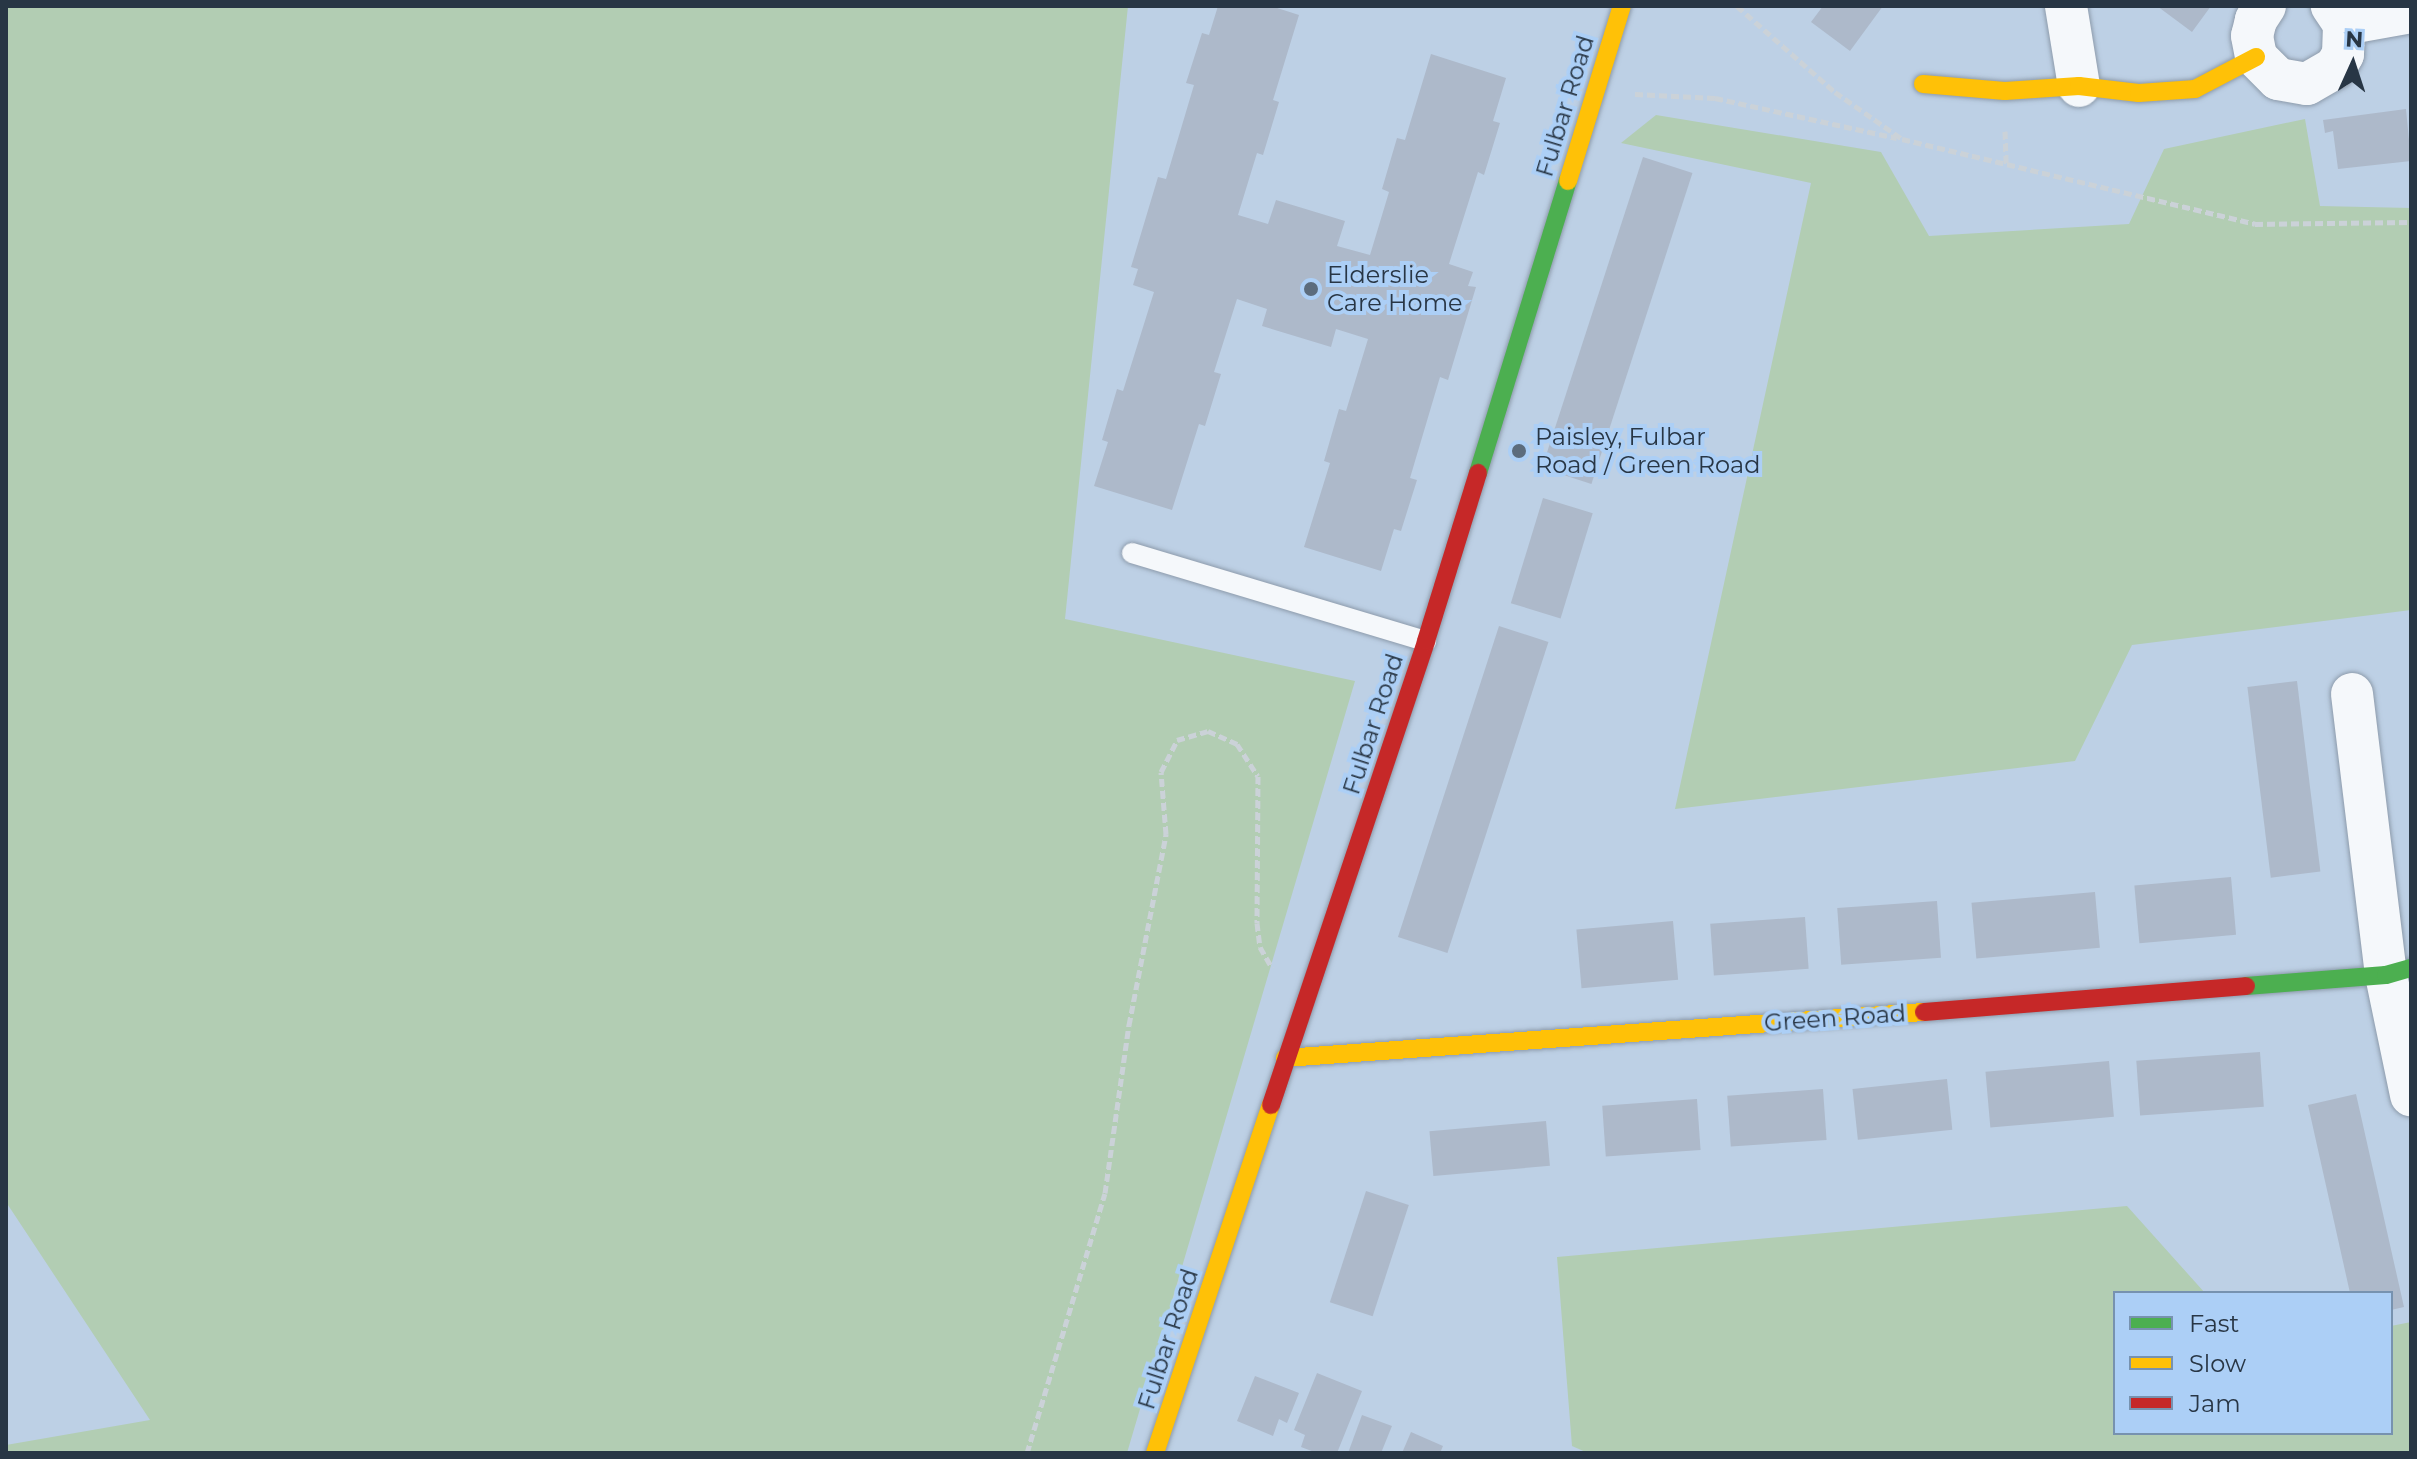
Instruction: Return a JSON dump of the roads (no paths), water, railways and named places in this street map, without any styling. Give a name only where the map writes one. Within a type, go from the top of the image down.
[{"type":"street","name":"Fulbar Road","points":[[1155,1453],[1426,641],[1622,6]]},
{"type":"street","points":[[2066,6],[2079,86]]},
{"type":"street","points":[[2265,6],[2256,20],[2252,36],[2256,57],[2278,79],[2307,84],[2322,79],[2335,68],[2343,54],[2338,15],[2411,12]]},
{"type":"street","points":[[1923,84],[2005,91],[2079,86],[2139,93],[2195,89],[2256,57]]},
{"type":"street","points":[[2352,694],[2398,972],[2411,1095]]},
{"type":"street","name":"Green Road","points":[[1285,1058],[2398,972]]},
{"type":"lane","points":[[1132,553],[1426,641]]},
{"type":"place","name":"Elderslie Care Home","points":[[1311,289]]},
{"type":"place","name":"Paisley, Fulbar Road / Green Road","points":[[1519,451]]}]
